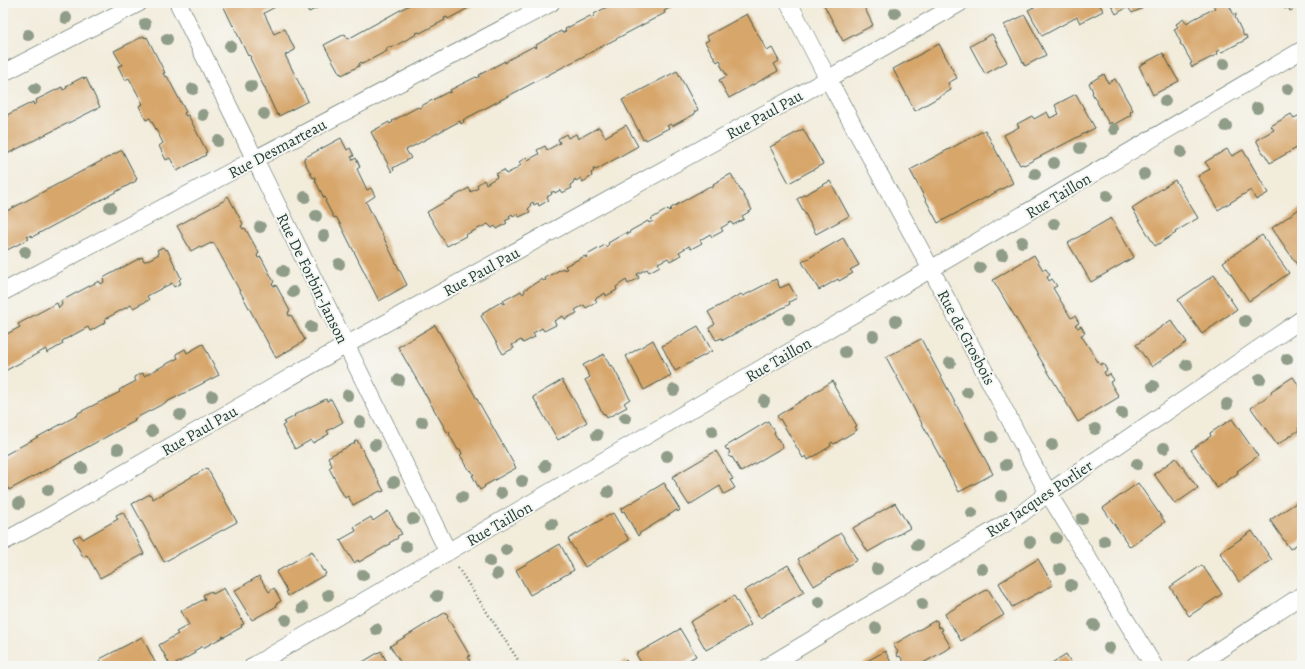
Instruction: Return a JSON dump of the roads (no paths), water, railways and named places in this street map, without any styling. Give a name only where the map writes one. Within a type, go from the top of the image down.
[{"type":"street","points":[[3,73],[140,3]]},
{"type":"street","name":"Rue De Forbin-Janson","points":[[178,3],[448,552]]},
{"type":"street","name":"Rue Desmarteau","points":[[3,292],[551,3]]},
{"type":"street","name":"Rue de Grosbois","points":[[789,3],[931,269],[1048,493],[1154,666]]},
{"type":"street","name":"Rue Paul Pau","points":[[3,542],[346,345],[828,78],[960,3]]},
{"type":"street","name":"Rue Taillon","points":[[254,666],[1302,50]]},
{"type":"street","name":"Rue Jacques Porlier","points":[[768,666],[1021,514],[1048,493],[1302,318]]},
{"type":"street","points":[[1196,666],[1302,596]]}]
